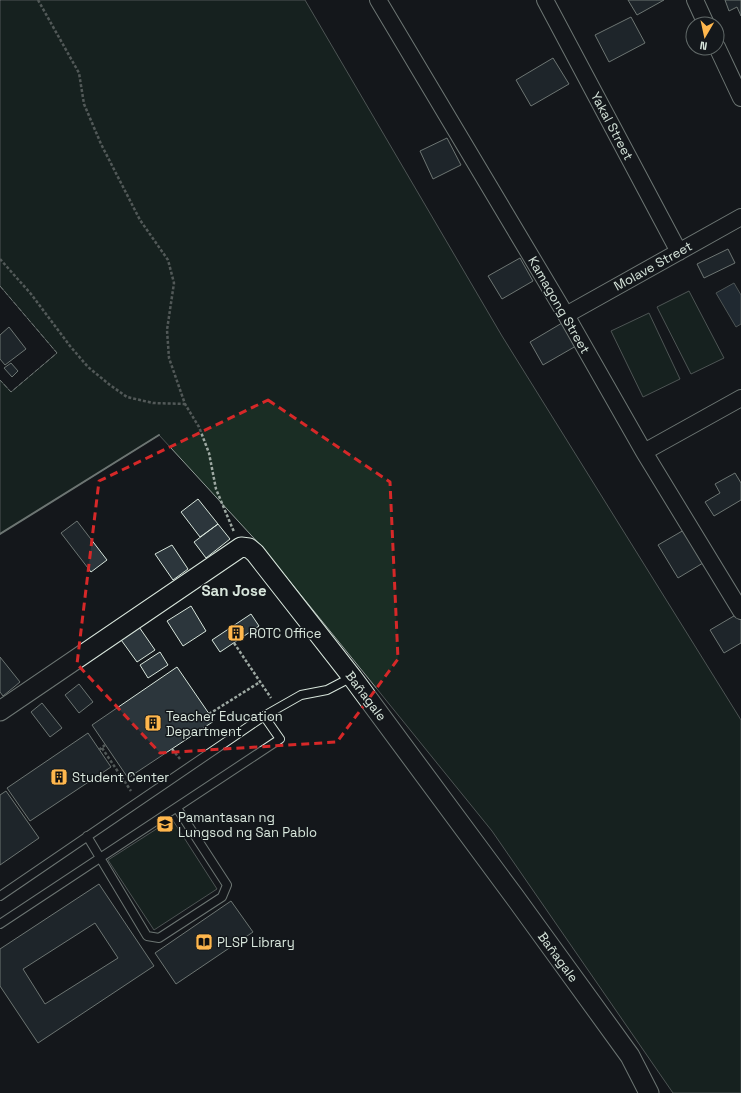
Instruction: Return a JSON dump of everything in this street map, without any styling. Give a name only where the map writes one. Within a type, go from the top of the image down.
[{"type":"street","name":"Kamagong Street","points":[[378,0],[566,315],[644,452],[741,611]]},
{"type":"street","name":"Yakal Street","points":[[545,0],[679,252]]},
{"type":"street","points":[[695,0],[702,16]]},
{"type":"street","points":[[721,56],[741,98]]},
{"type":"street","name":"Molave Street","points":[[566,315],[741,217]]},
{"type":"street","points":[[644,452],[741,398]]},
{"type":"street","points":[[0,711],[241,547]]},
{"type":"street","name":"Bañagale","points":[[241,547],[249,548],[255,552],[352,677],[510,890],[630,1056],[649,1093]]},
{"type":"lane","points":[[0,896],[264,716],[301,695],[328,690],[352,677]]},
{"type":"lane","points":[[0,924],[280,740],[264,716]]},
{"type":"lane","points":[[87,836],[147,936],[159,938],[222,897],[226,885],[177,808]]},
{"type":"path","points":[[38,0],[79,73],[84,104],[105,150],[140,220],[168,260],[174,283],[167,330],[169,358],[185,404],[198,427],[209,453],[216,489],[241,547]]},
{"type":"path","points":[[0,259],[31,294],[70,346],[88,367],[110,385],[127,397],[153,403],[185,404]]},
{"type":"path","points":[[234,643],[272,700],[282,705]]},
{"type":"path","points":[[209,714],[260,682]]},
{"type":"path","points":[[106,745],[100,749],[133,793]]},
{"type":"path","points":[[172,749],[181,761]]},
{"type":"highlighted area","points":[[268,400],[390,482],[398,659],[337,742],[160,753],[77,664],[99,481]]},
{"type":"green space","points":[[1,0],[305,0],[502,336],[741,720],[741,1093],[673,1093],[492,831],[262,547],[159,435],[0,534],[0,380],[11,392],[57,353],[0,286]]},
{"type":"green space","points":[[689,291],[724,358],[691,374],[657,307]]},
{"type":"green space","points":[[649,313],[680,379],[643,397],[611,331]]},
{"type":"green space","points":[[172,819],[217,889],[154,930],[108,860]]},
{"type":"water","points":[[734,283],[741,295],[741,324],[736,327],[716,293]]},
{"type":"building","points":[[628,0],[664,0],[637,15]]},
{"type":"building","points":[[725,0],[741,0],[741,16],[737,7],[729,11]]},
{"type":"building","points":[[631,17],[645,43],[609,62],[595,35]]},
{"type":"building","points":[[553,58],[569,84],[531,106],[516,80]]},
{"type":"building","points":[[447,138],[461,165],[433,179],[420,151]]},
{"type":"building","points":[[728,249],[735,263],[704,278],[697,264]]},
{"type":"building","points":[[520,258],[533,281],[502,299],[488,276]]},
{"type":"building","points":[[562,323],[576,346],[543,365],[530,342]]},
{"type":"building","points":[[9,327],[26,349],[5,365],[0,359],[0,335]]},
{"type":"building","points":[[11,363],[18,371],[12,377],[4,368]]},
{"type":"building","points":[[735,473],[741,483],[741,500],[714,516],[705,502],[720,493],[715,484]]},
{"type":"building","points":[[198,499],[218,524],[200,537],[181,512]]},
{"type":"building","points":[[77,521],[107,560],[91,572],[61,533]]},
{"type":"building","points":[[218,524],[230,539],[206,558],[194,542]]},
{"type":"building","points":[[684,530],[703,563],[678,578],[658,545]]},
{"type":"building","points":[[172,545],[188,569],[173,580],[155,554]]},
{"type":"building","points":[[191,606],[206,631],[183,646],[167,621]]},
{"type":"building","points":[[739,613],[741,618],[741,643],[724,653],[710,630]]},
{"type":"building","name":"ROTC Office","points":[[251,614],[259,626],[220,652],[212,640]]},
{"type":"building","points":[[137,624],[155,650],[137,662],[119,637]]},
{"type":"building","points":[[160,652],[168,665],[148,678],[140,665]]},
{"type":"building","points":[[0,657],[20,682],[3,696],[0,692]]},
{"type":"building","name":"Teacher Education Department","points":[[177,667],[214,721],[128,778],[92,725]]},
{"type":"building","points":[[79,684],[93,702],[79,713],[65,695]]},
{"type":"building","points":[[42,703],[62,728],[50,737],[31,712]]},
{"type":"building","name":"Student Center","points":[[88,733],[111,767],[30,821],[7,788]]},
{"type":"building","points":[[6,791],[39,838],[0,865],[0,795]]},
{"type":"building","points":[[99,884],[154,966],[38,1043],[0,986],[0,949]],"holes":[[[95,923],[118,958],[45,1004],[23,969]]]},
{"type":"building","name":"PLSP Library","points":[[231,901],[253,932],[176,984],[155,953]]},
{"type":"fence","points":[[0,286],[57,353],[11,392],[0,380]]},
{"type":"wall","points":[[0,534],[159,435]]},
{"type":"place","name":"ROTC Office","points":[[236,633]]},
{"type":"place","name":"Teacher Education Department","points":[[153,723]]},
{"type":"place","name":"Student Center","points":[[59,777]]},
{"type":"place","name":"Pamantasan ng Lungsod ng San Pablo","points":[[165,824]]},
{"type":"place","name":"PLSP Library","points":[[204,942]]},
{"type":"district","name":"San Jose","points":[[234,590]]}]
